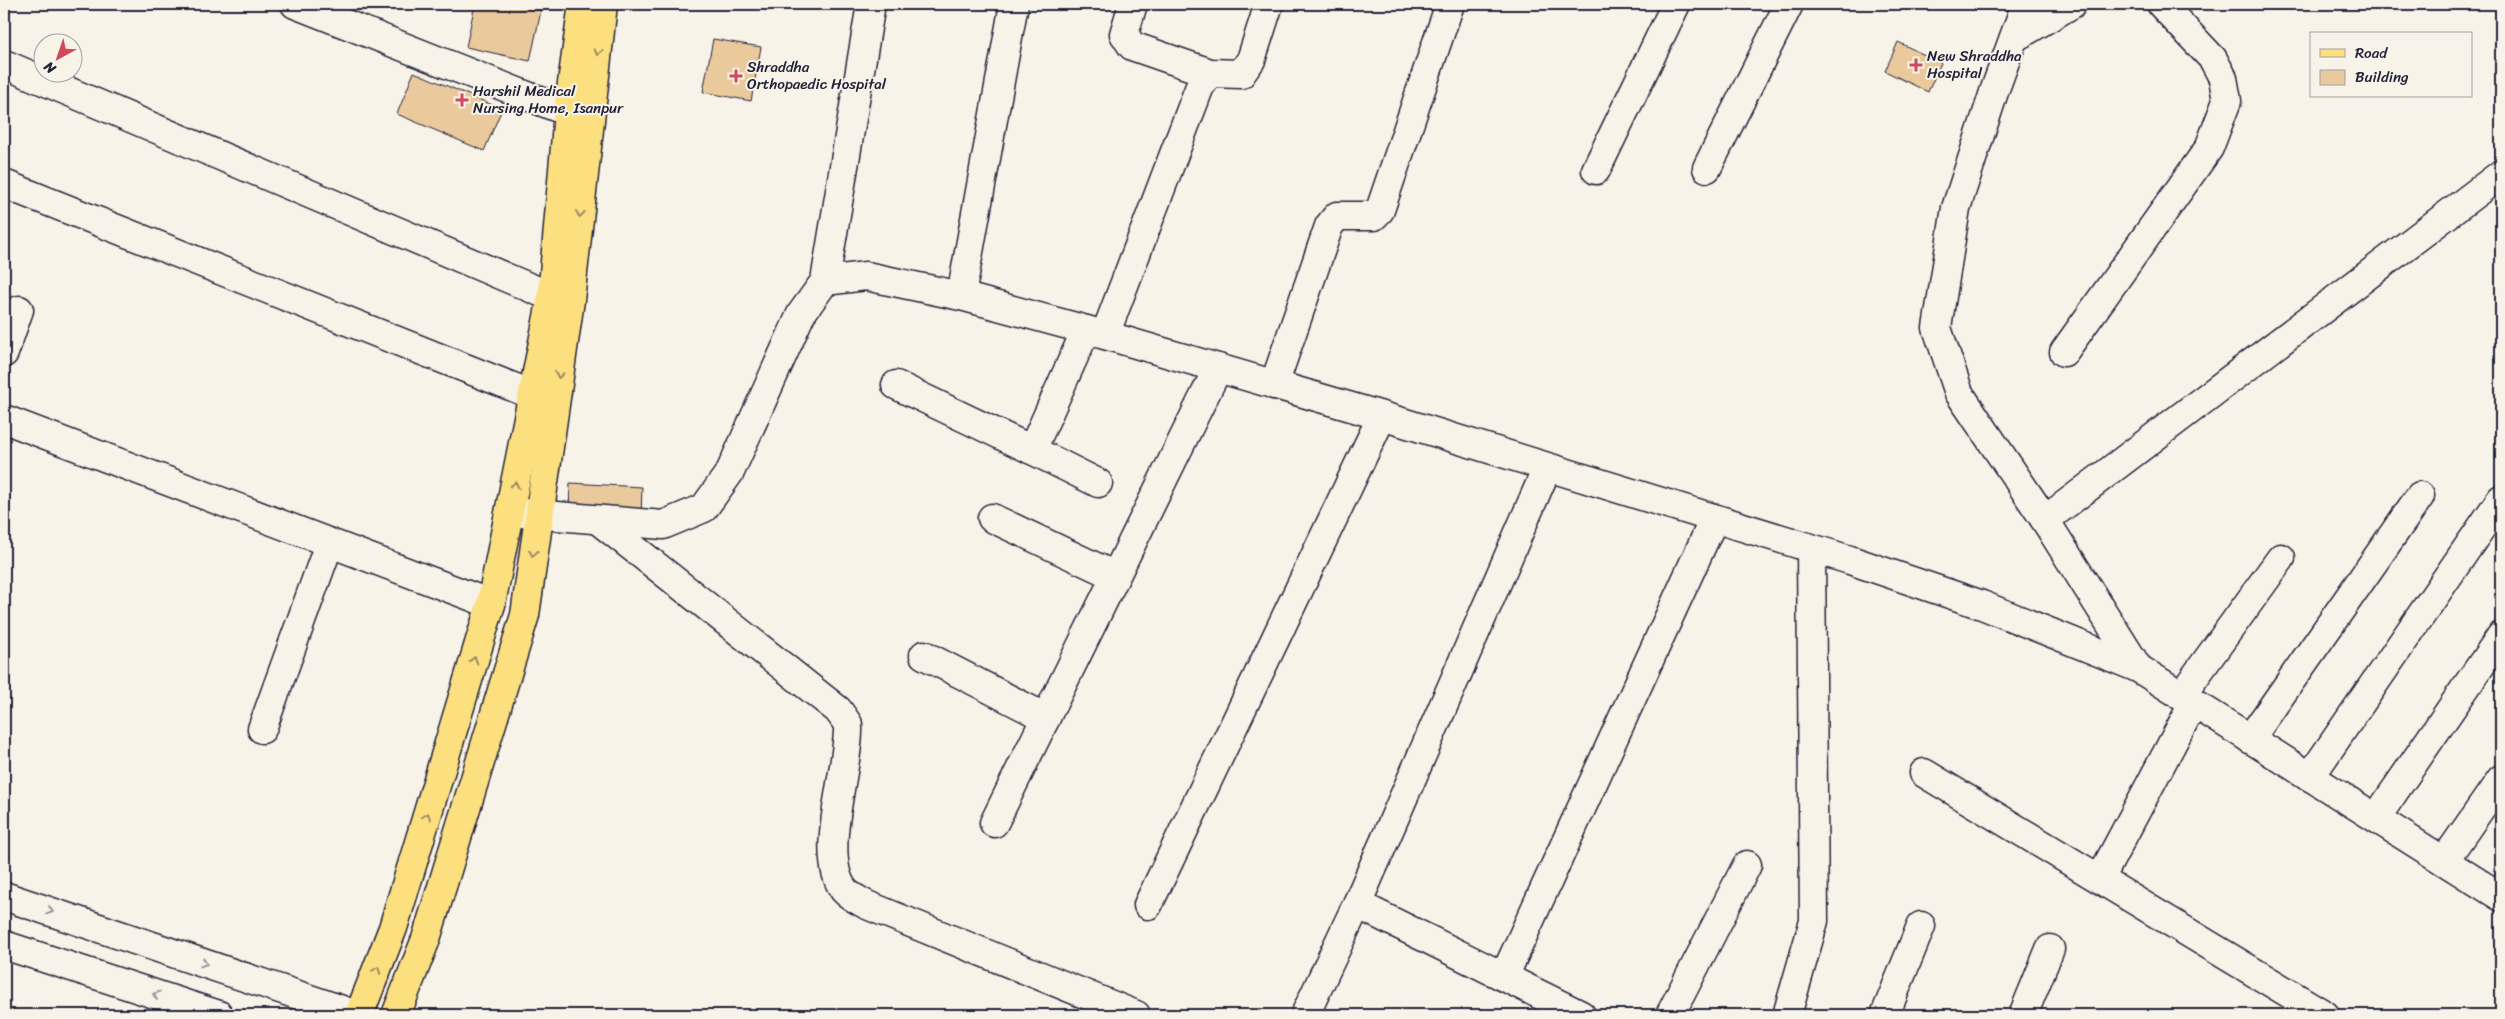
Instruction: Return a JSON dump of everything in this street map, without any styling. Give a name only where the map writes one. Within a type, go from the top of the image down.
[{"type":"main road","points":[[358,1015],[393,928],[491,604],[552,297],[568,112],[583,4]]},
{"type":"main road","points":[[396,1015],[426,939],[525,615],[570,300],[603,4]]},
{"type":"street","points":[[296,4],[568,112]]},
{"type":"street","points":[[510,512],[539,516],[663,525],[704,508],[730,472],[801,314],[825,281],[871,4]]},
{"type":"street","points":[[961,296],[1014,4]]},
{"type":"street","points":[[1133,4],[1124,34],[1132,46],[1210,73],[1241,74],[1246,68],[1269,4]]},
{"type":"street","points":[[1274,385],[1328,226],[1337,216],[1374,216],[1380,210],[1450,4]]},
{"type":"street","points":[[1596,170],[1676,4]]},
{"type":"street","points":[[1708,168],[1789,4]]},
{"type":"street","points":[[2026,4],[1956,208],[1937,328],[1959,393],[2045,520],[2138,668]]},
{"type":"street","points":[[2014,38],[2072,4]]},
{"type":"street","points":[[2064,352],[2209,148],[2227,101],[2223,78],[2213,59],[2161,4]]},
{"type":"street","points":[[4,64],[552,297]]},
{"type":"street","points":[[1032,450],[1096,333],[1200,86],[1210,73]]},
{"type":"street","points":[[2045,520],[2501,174]]},
{"type":"street","points":[[4,184],[533,395]]},
{"type":"street","points":[[825,281],[866,276],[961,296],[1096,333],[1382,416],[1811,549],[1982,605],[2138,668],[2501,897]]},
{"type":"street","points":[[4,353],[19,310]]},
{"type":"street","points":[[994,823],[1218,368]]},
{"type":"street","points":[[896,385],[1098,483]]},
{"type":"street","points":[[1148,905],[1382,416]]},
{"type":"street","points":[[4,419],[491,604]]},
{"type":"street","points":[[1305,1015],[1357,904],[1548,468]]},
{"type":"street","points":[[2250,739],[2420,496]]},
{"type":"street","points":[[2310,777],[2501,499]]},
{"type":"street","points":[[992,518],[1116,576]]},
{"type":"street","points":[[1504,977],[1714,519]]},
{"type":"street","points":[[598,520],[838,710],[848,724],[833,851],[835,873],[845,892],[867,905],[1136,1015]]},
{"type":"street","points":[[262,729],[329,544]]},
{"type":"street","points":[[1787,1015],[1814,922],[1811,549]]},
{"type":"street","points":[[2100,879],[2187,700],[2281,558]]},
{"type":"street","points":[[2376,818],[2501,636]]},
{"type":"street","points":[[924,655],[1046,718]]},
{"type":"street","points":[[1924,773],[2325,1015]]},
{"type":"street","points":[[2444,861],[2501,779]]},
{"type":"street","points":[[1670,1015],[1747,865]]},
{"type":"street","points":[[4,896],[358,1015]]},
{"type":"street","points":[[1357,904],[1581,1015]]},
{"type":"street","points":[[1885,1015],[1921,926]]},
{"type":"street","points":[[4,945],[218,1015]]},
{"type":"street","points":[[2023,1015],[2050,949]]},
{"type":"building","points":[[475,4],[508,4],[541,11],[530,61],[466,47]]},
{"type":"building","points":[[713,39],[761,47],[751,101],[703,92]]},
{"type":"building","points":[[1898,42],[1941,63],[1928,92],[1885,71]]},
{"type":"building","points":[[414,72],[502,109],[484,151],[397,114]]},
{"type":"building","points":[[570,483],[642,487],[641,517],[569,513]]},
{"type":"place","name":"New Shraddha Hospital","points":[[1916,65]]},
{"type":"place","name":"Shraddha Orthopaedic Hospital","points":[[736,76]]},
{"type":"place","name":"Harshil Medical Nursing Home, Isanpur","points":[[462,100]]}]
